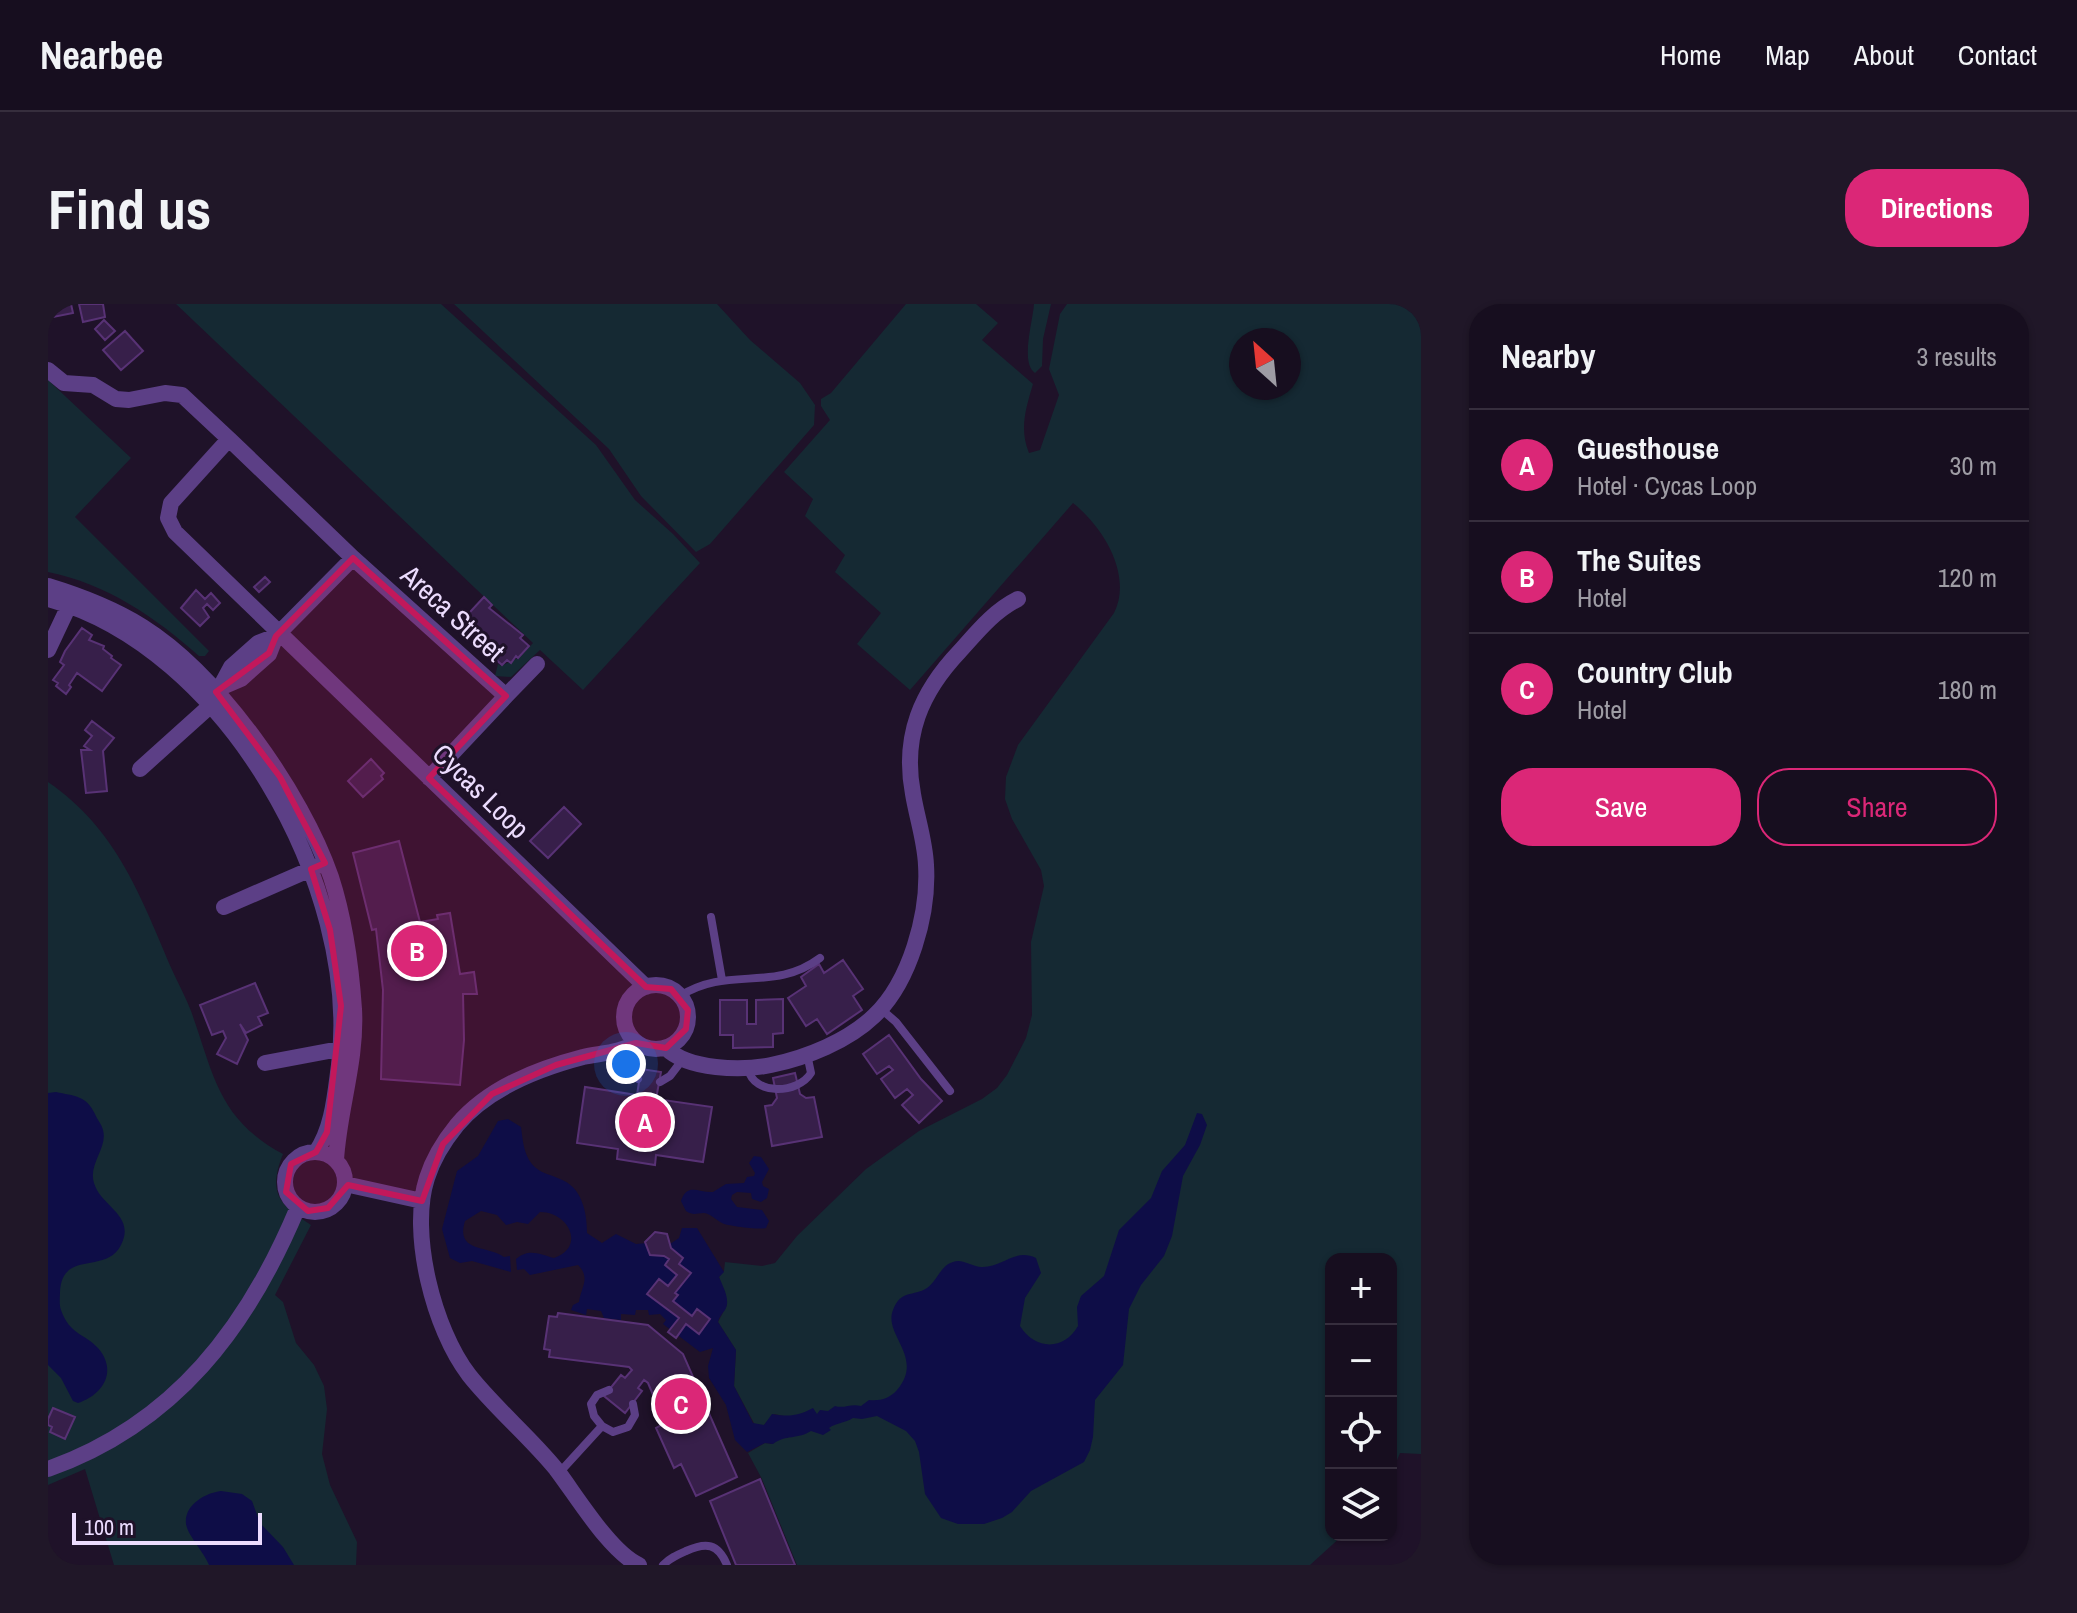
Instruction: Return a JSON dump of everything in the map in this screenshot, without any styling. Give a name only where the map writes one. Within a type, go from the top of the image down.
[{"type":"street","name":"Areca Street","points":[[48,370],[64,383],[93,385],[116,399],[129,400],[165,393],[182,395],[353,558],[506,696],[429,778]]},
{"type":"street","name":"Cycas Loop","points":[[229,439],[171,503],[168,518],[175,532],[646,987],[663,986],[680,996]]},
{"type":"street","points":[[140,769],[215,695],[241,679],[269,654],[278,634],[353,558]]},
{"type":"street","points":[[48,586],[123,631],[180,674],[215,695],[318,866],[335,956],[347,1048],[336,1160]]},
{"type":"street","points":[[48,599],[72,599]]},
{"type":"street","points":[[48,650],[72,599]]},
{"type":"street","points":[[646,987],[637,991],[625,1007],[625,1027],[636,1043],[645,1048],[666,1048],[683,1059],[725,1067],[776,1064],[807,1054],[850,1034],[881,1009],[909,961],[924,908],[925,847],[913,798],[910,766],[912,740],[921,706],[937,675],[1000,608],[1018,599]]},
{"type":"street","points":[[506,696],[537,664]]},
{"type":"street","points":[[224,907],[318,866]]},
{"type":"street","points":[[666,1048],[682,1037],[686,1029],[688,1010],[680,996]]},
{"type":"street","points":[[636,1043],[614,1052],[556,1065],[507,1085],[481,1102],[443,1144],[426,1180],[422,1201],[422,1242],[429,1279],[454,1353],[469,1375],[559,1473],[619,1550],[639,1565]]},
{"type":"street","points":[[265,1063],[347,1048]]},
{"type":"street","points":[[316,1152],[327,1132],[347,1048]]},
{"type":"street","points":[[316,1152],[336,1160],[345,1184],[342,1194],[328,1208],[318,1211],[298,1207],[286,1192],[286,1173],[297,1157],[316,1152]]},
{"type":"street","points":[[345,1184],[422,1201]]},
{"type":"street","points":[[48,1469],[115,1439],[163,1405],[192,1377],[248,1309],[267,1276],[298,1207]]},
{"type":"lane","points":[[711,917],[722,980]]},
{"type":"lane","points":[[680,996],[696,987],[722,980],[790,975],[820,958]]},
{"type":"lane","points":[[881,1009],[896,1022],[950,1091]]},
{"type":"lane","points":[[614,1052],[626,1071],[638,1079]]},
{"type":"lane","points":[[748,1068],[751,1080],[761,1087],[775,1089],[797,1084],[806,1081],[811,1073],[807,1054]]},
{"type":"lane","points":[[660,1082],[670,1076],[683,1059]]},
{"type":"lane","points":[[609,1390],[597,1395],[591,1404],[594,1416],[602,1426],[613,1432],[628,1427],[635,1415],[633,1404]]},
{"type":"lane","points":[[559,1473],[602,1426]]},
{"type":"lane","points":[[663,1565],[672,1557],[705,1544],[721,1552],[727,1565]]},
{"type":"highlighted area","points":[[353,558],[506,696],[429,778],[646,987],[671,989],[688,1010],[686,1029],[666,1048],[636,1043],[556,1065],[492,1094],[443,1144],[422,1201],[348,1185],[328,1208],[308,1211],[286,1192],[291,1164],[316,1152],[327,1132],[341,1006],[330,930],[311,869],[325,863],[280,777],[216,692],[269,653],[276,636]]},
{"type":"shaded area","points":[[176,304],[441,304],[596,445],[635,500],[700,563],[583,690],[540,650],[511,677],[495,676],[498,664],[501,666],[520,657],[533,643]]},
{"type":"shaded area","points":[[454,304],[717,304],[750,340],[800,383],[815,405],[814,425],[710,544],[696,552],[641,496],[609,449]]},
{"type":"shaded area","points":[[906,304],[976,304],[998,323],[982,340],[1033,384],[1024,427],[1029,453],[1040,450],[1059,395],[1049,369],[1060,314],[1067,304],[1421,304],[1421,1454],[1400,1453],[1397,1460],[1397,1253],[1325,1253],[1325,1541],[1336,1541],[1310,1565],[797,1565],[762,1479],[748,1453],[765,1443],[772,1444],[781,1438],[788,1438],[789,1417],[774,1414],[764,1425],[755,1425],[734,1386],[736,1350],[718,1322],[727,1305],[719,1277],[724,1271],[725,1262],[762,1266],[775,1263],[797,1236],[866,1169],[919,1131],[982,1099],[997,1088],[1007,1075],[1026,1038],[1032,1015],[1031,942],[1044,886],[1041,870],[1012,819],[1005,799],[1006,777],[1018,745],[1114,613],[1119,598],[1120,583],[1112,553],[1095,525],[1073,503],[910,690],[857,644],[881,613],[835,572],[845,555],[805,516],[813,499],[784,472],[830,420],[821,406],[821,399],[831,393]]},
{"type":"shaded area","points":[[1034,304],[1051,304],[1043,339],[1042,366],[1035,373],[1028,360]]},
{"type":"shaded area","points":[[48,380],[131,458],[75,517],[209,651],[205,656],[199,656],[129,604],[70,577],[48,572]]},
{"type":"shaded area","points":[[48,782],[93,822],[125,867],[189,1006],[221,1093],[244,1126],[283,1154],[276,1179],[279,1197],[291,1211],[311,1225],[275,1295],[283,1302],[296,1343],[314,1365],[324,1386],[327,1409],[322,1454],[330,1485],[357,1542],[356,1565],[114,1565],[85,1469],[48,1485]]},
{"type":"shaded area","points":[[56,1092],[83,1100],[102,1126],[104,1137],[94,1169],[94,1183],[124,1226],[121,1245],[114,1254],[76,1266],[63,1279],[60,1303],[65,1318],[73,1329],[98,1348],[107,1365],[101,1388],[78,1403],[73,1401],[61,1378],[48,1365],[48,1093]]},
{"type":"shaded area","points":[[1197,1113],[1202,1114],[1207,1125],[1183,1176],[1172,1236],[1164,1256],[1141,1285],[1129,1309],[1123,1365],[1095,1400],[1093,1437],[1084,1462],[1031,1491],[1012,1512],[984,1524],[958,1524],[941,1518],[925,1494],[915,1441],[906,1431],[877,1416],[853,1418],[832,1426],[823,1435],[811,1431],[773,1444],[765,1443],[747,1452],[735,1440],[726,1405],[709,1378],[708,1366],[713,1348],[700,1352],[663,1324],[666,1320],[660,1314],[649,1315],[648,1310],[636,1310],[635,1315],[621,1314],[621,1320],[604,1318],[601,1311],[587,1309],[586,1315],[571,1310],[579,1302],[584,1283],[584,1274],[578,1265],[530,1275],[524,1269],[517,1270],[516,1259],[525,1254],[554,1258],[564,1253],[571,1239],[570,1231],[559,1218],[540,1212],[528,1224],[517,1222],[506,1225],[497,1215],[481,1211],[465,1221],[463,1231],[469,1243],[504,1257],[510,1256],[511,1272],[472,1261],[460,1263],[450,1258],[442,1229],[457,1171],[478,1156],[498,1121],[508,1119],[521,1127],[525,1149],[532,1164],[574,1188],[584,1209],[587,1233],[602,1243],[616,1234],[636,1244],[647,1243],[664,1248],[679,1238],[682,1228],[697,1228],[724,1272],[719,1277],[727,1302],[718,1322],[736,1350],[734,1386],[753,1423],[764,1425],[772,1414],[793,1415],[813,1408],[817,1414],[820,1410],[828,1411],[835,1406],[861,1406],[869,1400],[884,1399],[894,1393],[907,1367],[891,1319],[896,1303],[908,1294],[927,1288],[945,1266],[953,1262],[983,1267],[1015,1256],[1036,1258],[1041,1273],[1025,1298],[1020,1326],[1033,1340],[1041,1343],[1065,1340],[1078,1326],[1077,1307],[1081,1296],[1104,1276],[1119,1230],[1151,1198],[1162,1171],[1185,1145]]},
{"type":"shaded area","points":[[754,1156],[761,1157],[769,1169],[762,1182],[769,1189],[767,1198],[761,1202],[752,1199],[751,1193],[737,1192],[731,1199],[737,1207],[762,1210],[769,1221],[766,1228],[730,1225],[704,1213],[686,1211],[681,1201],[690,1190],[713,1192],[726,1184],[744,1183],[747,1177],[754,1176],[749,1163]]},
{"type":"shaded area","points":[[221,1491],[242,1494],[252,1501],[260,1523],[283,1547],[294,1565],[209,1565],[187,1529],[186,1517],[197,1501]]},
{"type":"building","points":[[48,304],[71,304],[73,313],[48,318]]},
{"type":"building","points":[[79,304],[103,304],[105,317],[83,322]]},
{"type":"building","points":[[104,320],[115,331],[105,340],[95,329]]},
{"type":"building","points":[[125,331],[143,351],[121,370],[103,350]]},
{"type":"building","points":[[265,577],[270,582],[259,592],[254,587]]},
{"type":"building","points":[[196,590],[205,599],[211,593],[220,603],[213,610],[207,604],[203,608],[209,617],[200,626],[181,608]]},
{"type":"building","points":[[484,597],[492,605],[489,608],[523,635],[520,638],[529,646],[511,663],[507,660],[502,665],[458,625]]},
{"type":"building","points":[[82,628],[92,635],[89,640],[104,646],[111,658],[121,665],[102,691],[77,673],[66,694],[53,680],[64,665],[60,662],[65,651]]},
{"type":"building","points":[[92,721],[114,738],[103,751],[107,791],[86,793],[81,750],[90,750],[84,746],[92,736],[85,730]]},
{"type":"building","points":[[371,759],[384,773],[381,776],[383,779],[363,797],[348,781]]},
{"type":"building","points":[[564,807],[581,824],[548,858],[530,841]]},
{"type":"building","points":[[399,841],[420,922],[450,913],[460,974],[474,972],[477,994],[463,994],[464,1040],[460,1085],[381,1079],[383,990],[376,929],[372,930],[353,853]]},
{"type":"building","points":[[843,960],[863,989],[853,996],[862,1010],[827,1034],[817,1019],[806,1026],[788,998],[806,986],[801,977],[819,964],[824,973]]},
{"type":"building","points":[[255,983],[268,1013],[258,1017],[262,1025],[246,1033],[240,1024],[248,1040],[237,1064],[217,1054],[226,1038],[223,1031],[212,1035],[200,1005]]},
{"type":"building","points":[[783,999],[783,1033],[773,1034],[773,1047],[733,1048],[733,1035],[720,1035],[720,1000],[747,1000],[747,1024],[756,1024],[756,1000]]},
{"type":"building","points":[[889,1035],[921,1079],[942,1101],[919,1123],[902,1105],[913,1095],[907,1089],[895,1098],[881,1079],[893,1070],[889,1066],[877,1074],[863,1054]]},
{"type":"building","points":[[641,1069],[661,1072],[656,1099],[712,1107],[703,1162],[656,1155],[655,1165],[617,1159],[618,1149],[577,1143],[585,1087],[637,1095]]},
{"type":"building","points":[[795,1073],[800,1094],[806,1098],[814,1097],[822,1137],[772,1146],[765,1106],[772,1105],[777,1098],[773,1078]]},
{"type":"building","points":[[655,1232],[667,1234],[671,1248],[683,1258],[679,1264],[691,1273],[675,1293],[678,1295],[673,1301],[692,1316],[697,1309],[710,1319],[699,1334],[686,1324],[676,1338],[668,1332],[679,1318],[647,1294],[659,1279],[668,1286],[677,1275],[665,1265],[669,1259],[650,1255],[645,1242]]},
{"type":"building","points":[[558,1313],[648,1325],[683,1354],[737,1477],[696,1496],[681,1464],[674,1468],[656,1428],[665,1423],[648,1383],[644,1380],[638,1388],[642,1391],[625,1413],[604,1396],[621,1375],[625,1378],[632,1370],[629,1367],[549,1357],[550,1350],[544,1349],[549,1316],[557,1317]]},
{"type":"building","points":[[53,1408],[75,1417],[65,1439],[50,1432],[52,1427],[48,1425],[48,1419]]},
{"type":"building","points":[[760,1479],[795,1565],[736,1565],[710,1501]]},
{"type":"place","name":"The Suites","points":[[417,951]]},
{"type":"place","name":"Guesthouse","points":[[645,1122]]},
{"type":"place","name":"Country Club","points":[[681,1404]]}]
